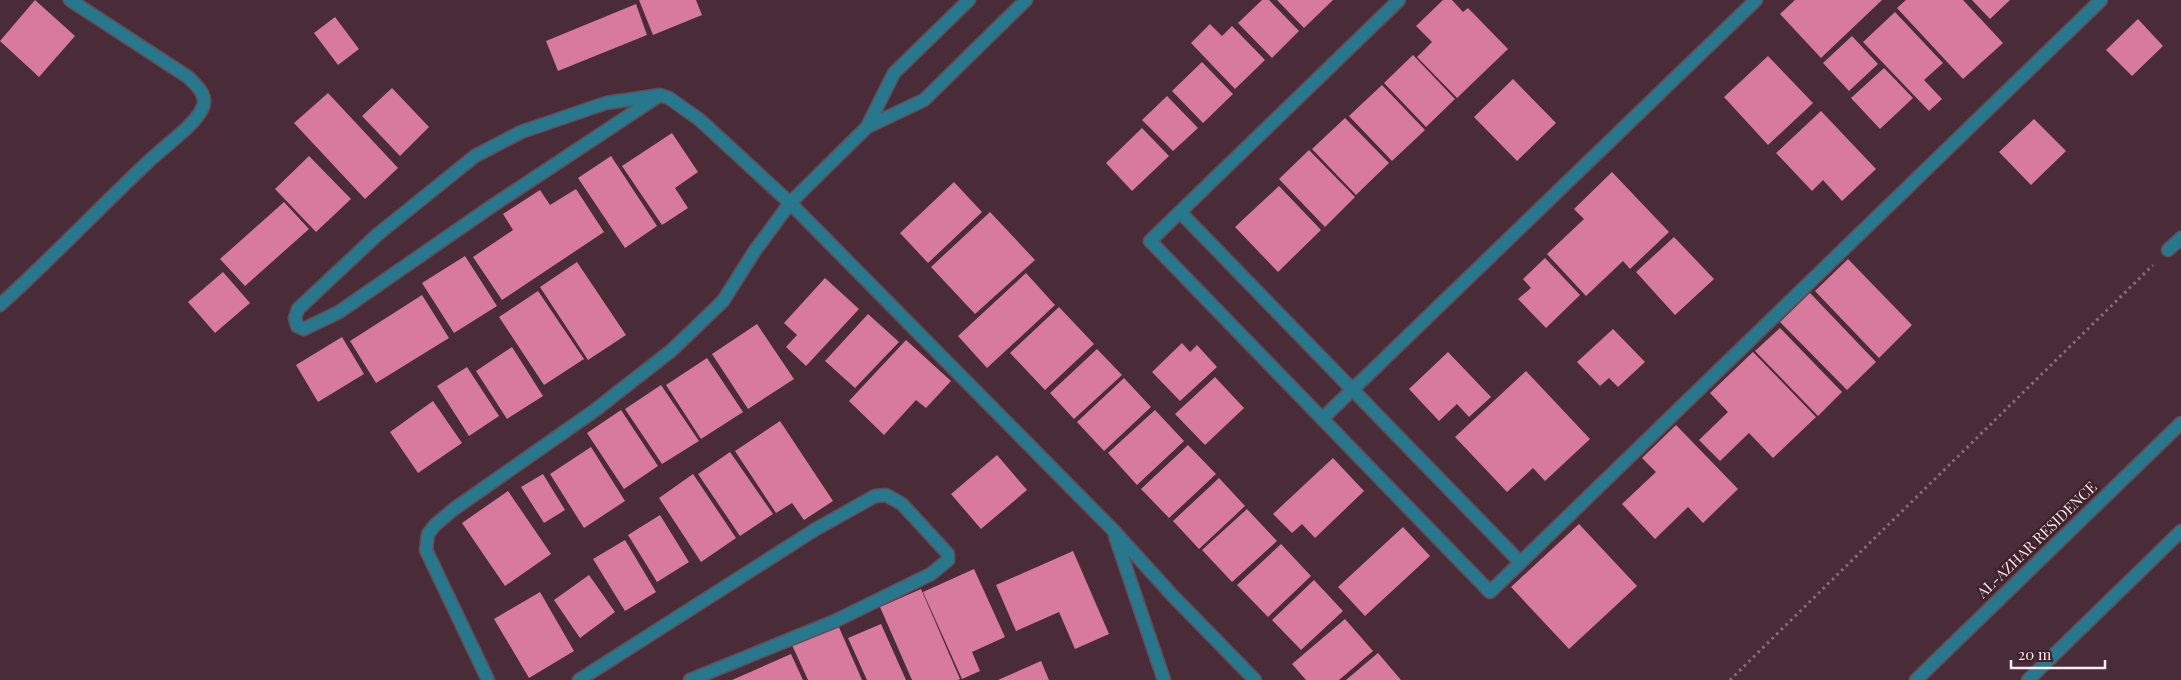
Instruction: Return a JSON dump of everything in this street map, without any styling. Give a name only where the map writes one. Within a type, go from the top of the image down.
[{"type":"street","points":[[0,305],[148,161],[194,120],[205,102],[199,88],[188,77],[70,0]]},
{"type":"street","points":[[867,127],[894,73],[969,0]]},
{"type":"street","points":[[488,680],[426,550],[428,534],[435,525],[454,509],[594,411],[672,350],[723,301],[790,202],[867,127],[924,100],[1026,0]]},
{"type":"street","points":[[1399,0],[1150,241],[1490,592],[2101,0]]},
{"type":"street","points":[[1322,419],[1756,0]]},
{"type":"street","points":[[660,95],[492,206],[340,312],[304,329],[297,326],[295,318],[298,309],[377,235],[475,156],[522,132],[606,103],[660,95],[669,98],[700,120],[790,202],[1114,531],[1172,595],[1255,680]]},
{"type":"street","points":[[1180,212],[1520,562]]},
{"type":"street","points":[[2168,250],[2181,238]]},
{"type":"street","name":"AL-AZHAR RESIDENCE","points":[[1916,680],[2181,423]]},
{"type":"street","points":[[579,680],[816,529],[875,496],[886,495],[902,504],[948,554],[948,560],[931,574],[844,616],[690,680]]},
{"type":"street","points":[[1114,531],[1164,680]]},
{"type":"street","points":[[2028,680],[2181,531]]},
{"type":"path","points":[[1730,680],[2168,250]]},
{"type":"building","points":[[35,0],[75,36],[39,77],[0,41]]},
{"type":"building","points":[[639,0],[696,0],[702,15],[653,35]]},
{"type":"building","points":[[1262,0],[1269,0],[1299,31],[1272,58],[1238,23]]},
{"type":"building","points":[[1277,0],[1333,0],[1304,28]]},
{"type":"building","points":[[1443,0],[1452,0],[1463,12],[1468,8],[1508,49],[1457,98],[1417,57],[1432,42],[1416,26]]},
{"type":"building","points":[[1795,0],[1882,0],[1821,58],[1780,14]]},
{"type":"building","points":[[1906,0],[1963,0],[2003,43],[1963,79],[1897,8]]},
{"type":"building","points":[[1972,0],[2010,0],[1990,19]]},
{"type":"building","points":[[636,4],[647,35],[558,71],[546,41]]},
{"type":"building","points":[[1895,12],[1943,63],[1924,80],[1942,99],[1929,111],[1863,42]]},
{"type":"building","points":[[335,17],[359,49],[338,65],[314,33]]},
{"type":"building","points":[[2138,19],[2163,46],[2132,76],[2106,50]]},
{"type":"building","points":[[1210,24],[1222,36],[1232,26],[1265,60],[1235,89],[1191,43]]},
{"type":"building","points":[[1852,36],[1878,64],[1849,91],[1823,63]]},
{"type":"building","points":[[1413,55],[1455,99],[1426,127],[1384,83]]},
{"type":"building","points":[[1768,56],[1813,103],[1768,145],[1724,97]]},
{"type":"building","points":[[1202,62],[1233,94],[1203,123],[1172,91]]},
{"type":"building","points":[[1884,68],[1913,98],[1880,129],[1851,98]]},
{"type":"building","points":[[1513,79],[1556,123],[1517,161],[1474,117]]},
{"type":"building","points":[[1382,85],[1425,130],[1392,161],[1349,116]]},
{"type":"building","points":[[392,88],[429,127],[400,156],[362,116]]},
{"type":"building","points":[[328,93],[398,168],[365,199],[294,123]]},
{"type":"building","points":[[1167,96],[1198,128],[1173,151],[1142,120]]},
{"type":"building","points":[[1821,111],[1876,169],[1842,201],[1823,180],[1812,191],[1776,153]]},
{"type":"building","points":[[1345,118],[1389,163],[1356,195],[1312,149]]},
{"type":"building","points":[[2034,119],[2066,151],[2031,185],[1999,152]]},
{"type":"building","points":[[1142,128],[1169,156],[1132,191],[1106,163]]},
{"type":"building","points":[[672,133],[698,172],[675,188],[688,208],[662,225],[622,166]]},
{"type":"building","points":[[1309,150],[1355,197],[1325,227],[1279,179]]},
{"type":"building","points":[[309,156],[351,199],[316,232],[275,189]]},
{"type":"building","points":[[611,156],[657,226],[625,248],[578,178]]},
{"type":"building","points":[[1612,172],[1669,232],[1630,269],[1623,261],[1586,296],[1547,254],[1584,219],[1574,209]]},
{"type":"building","points":[[954,182],[982,212],[928,263],[900,233]]},
{"type":"building","points":[[1279,186],[1321,230],[1278,272],[1235,227]]},
{"type":"building","points":[[576,189],[604,232],[502,300],[473,257],[513,230],[503,214],[540,190],[550,205]]},
{"type":"building","points":[[284,202],[309,229],[245,286],[220,259]]},
{"type":"building","points":[[990,212],[1035,260],[975,314],[931,267]]},
{"type":"building","points":[[1674,237],[1714,279],[1675,315],[1636,272]]},
{"type":"building","points":[[465,256],[497,306],[454,333],[422,283]]},
{"type":"building","points":[[1545,258],[1580,295],[1546,328],[1518,299],[1531,288],[1523,279]]},
{"type":"building","points":[[1848,259],[1912,325],[1879,358],[1815,291]]},
{"type":"building","points":[[577,262],[626,335],[588,360],[540,287]]},
{"type":"building","points":[[223,272],[250,303],[215,333],[188,302]]},
{"type":"building","points":[[1026,273],[1055,305],[987,368],[958,336]]},
{"type":"building","points":[[825,278],[859,309],[806,366],[786,347],[797,335],[784,323]]},
{"type":"building","points":[[538,291],[584,359],[544,385],[499,317]]},
{"type":"building","points":[[1810,293],[1876,362],[1847,390],[1780,322]]},
{"type":"building","points":[[422,295],[449,338],[376,383],[350,341]]},
{"type":"building","points":[[1059,307],[1094,344],[1045,390],[1010,353]]},
{"type":"building","points":[[868,314],[899,342],[855,388],[825,361]]},
{"type":"building","points":[[757,324],[794,379],[748,409],[712,354]]},
{"type":"building","points":[[1780,328],[1842,392],[1818,416],[1755,351]]},
{"type":"building","points":[[1613,329],[1645,362],[1618,387],[1609,378],[1600,386],[1577,362]]},
{"type":"building","points":[[342,337],[364,374],[318,402],[296,365]]},
{"type":"building","points":[[906,340],[951,381],[926,408],[916,400],[884,435],[849,401]]},
{"type":"building","points":[[1182,343],[1190,352],[1197,345],[1217,367],[1180,401],[1152,372]]},
{"type":"building","points":[[512,347],[543,396],[507,419],[476,371]]},
{"type":"building","points":[[1097,349],[1122,375],[1074,419],[1050,393]]},
{"type":"building","points":[[1448,352],[1491,397],[1469,417],[1457,404],[1439,421],[1409,389]]},
{"type":"building","points":[[1753,352],[1816,417],[1773,458],[1749,433],[1720,461],[1699,440],[1728,412],[1710,393]]},
{"type":"building","points":[[707,358],[743,412],[701,439],[666,385]]},
{"type":"building","points":[[467,367],[499,416],[469,436],[437,386]]},
{"type":"building","points":[[1526,371],[1590,439],[1545,481],[1533,468],[1507,492],[1455,437]]},
{"type":"building","points":[[1215,377],[1244,408],[1205,445],[1175,414]]},
{"type":"building","points":[[1124,378],[1151,407],[1104,451],[1077,422]]},
{"type":"building","points":[[661,385],[699,441],[662,464],[625,409]]},
{"type":"building","points":[[433,401],[462,443],[418,473],[390,432]]},
{"type":"building","points":[[621,410],[658,466],[624,489],[587,433]]},
{"type":"building","points":[[1155,410],[1184,441],[1137,485],[1108,453]]},
{"type":"building","points":[[780,421],[833,501],[804,520],[792,503],[776,513],[735,451]]},
{"type":"building","points":[[1676,425],[1738,489],[1703,523],[1688,507],[1655,539],[1622,504],[1656,472],[1642,458]]},
{"type":"building","points":[[1188,445],[1216,474],[1169,518],[1141,489]]},
{"type":"building","points":[[591,447],[625,501],[584,528],[550,474]]},
{"type":"building","points":[[730,452],[773,514],[740,536],[698,474]]},
{"type":"building","points":[[997,455],[1027,490],[981,529],[951,494]]},
{"type":"building","points":[[1333,458],[1364,491],[1315,538],[1302,524],[1292,533],[1273,514]]},
{"type":"building","points":[[543,474],[565,510],[544,523],[521,487]]},
{"type":"building","points":[[693,474],[736,538],[701,562],[659,498]]},
{"type":"building","points":[[1219,478],[1245,506],[1199,549],[1173,521]]},
{"type":"building","points":[[508,491],[551,554],[505,586],[462,523]]},
{"type":"building","points":[[1247,509],[1277,541],[1232,582],[1202,550]]},
{"type":"building","points":[[660,515],[689,562],[657,582],[628,535]]},
{"type":"building","points":[[1579,524],[1637,586],[1569,649],[1511,587]]},
{"type":"building","points":[[1403,527],[1430,556],[1365,616],[1338,587]]},
{"type":"building","points":[[625,540],[656,592],[625,611],[593,559]]},
{"type":"building","points":[[1281,544],[1311,576],[1268,617],[1237,585]]},
{"type":"building","points":[[1073,551],[1109,634],[1075,649],[1059,612],[1016,631],[996,585]]},
{"type":"building","points":[[974,569],[1005,637],[972,652],[980,671],[962,679],[923,592]]},
{"type":"building","points":[[589,575],[615,612],[580,638],[554,600]]},
{"type":"building","points":[[1314,580],[1343,611],[1301,650],[1272,620]]},
{"type":"building","points":[[921,589],[960,679],[958,680],[912,680],[880,607]]},
{"type":"building","points":[[540,592],[574,651],[529,678],[494,619]]},
{"type":"building","points":[[1345,619],[1373,651],[1339,680],[1306,680],[1292,664]]},
{"type":"building","points":[[881,624],[906,680],[867,680],[848,638]]},
{"type":"building","points":[[838,625],[862,680],[808,680],[792,645]]},
{"type":"building","points":[[1378,653],[1401,680],[1346,680]]},
{"type":"building","points":[[791,654],[803,680],[732,680]]},
{"type":"building","points":[[1041,661],[1049,680],[998,680]]}]
